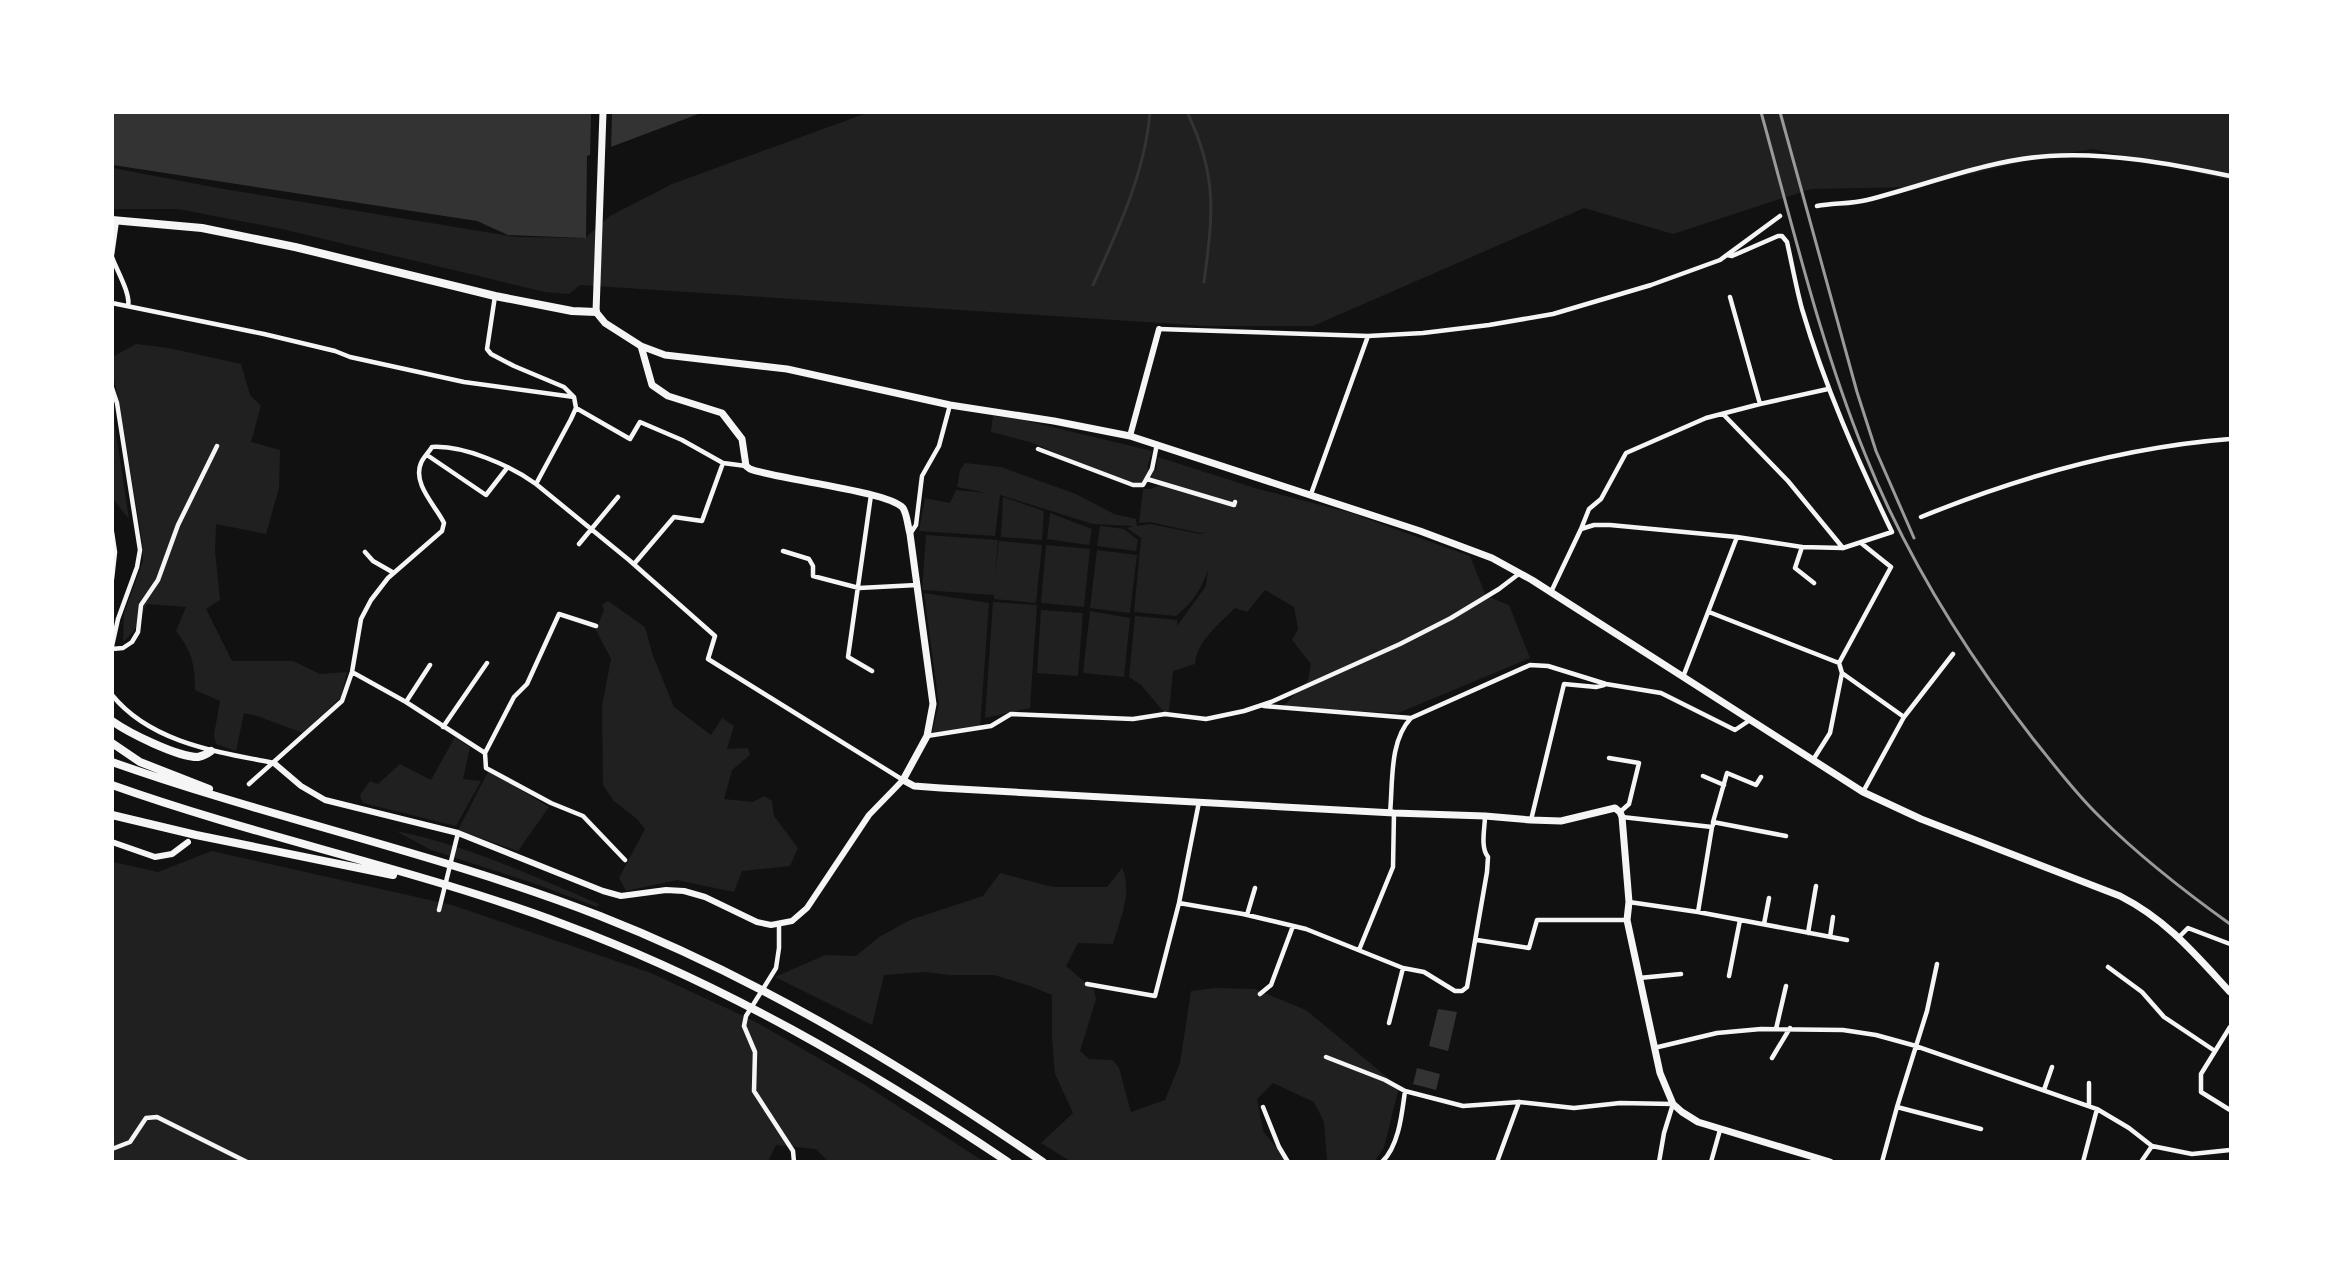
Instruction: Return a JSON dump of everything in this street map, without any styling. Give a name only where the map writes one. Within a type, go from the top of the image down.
[{"type":"highway","points":[[112,721],[137,736],[188,755],[204,756],[211,751]]},
{"type":"highway","points":[[112,743],[140,762],[256,808]]},
{"type":"highway","points":[[112,762],[256,808],[459,867],[526,889],[658,939],[791,1005],[883,1058],[1042,1161]]},
{"type":"highway","points":[[112,786],[264,834],[438,884],[562,924],[639,953],[779,1022],[875,1076],[1008,1161]]},
{"type":"highway","points":[[112,815],[196,836],[438,884]]},
{"type":"main road","points":[[603,112],[596,312],[605,323],[641,346],[684,358],[787,369],[950,405],[1054,421],[1130,436],[1311,494],[1492,558],[1551,592],[1863,792],[1921,819],[2141,906],[2179,937],[2230,993]]},
{"type":"main road","points":[[115,220],[183,225],[285,245],[495,296],[572,311],[596,312]]},
{"type":"main road","points":[[641,346],[652,385],[659,391],[722,413],[742,439],[746,466],[757,472],[871,495],[895,502],[904,509],[910,534],[933,704],[927,736],[903,780],[914,786],[941,788],[1531,820],[1561,821],[1615,808],[1621,814],[1629,902],[1627,920],[1660,1073],[1673,1104],[1698,1122],[1720,1130],[1830,1161]]},
{"type":"street","points":[[1817,206],[1863,201],[1989,166],[2047,156],[2086,155],[2126,159],[2230,176]]},
{"type":"street","points":[[1130,436],[1159,329],[1368,336],[1445,331],[1553,314],[1651,285],[1720,260],[1780,216]]},
{"type":"street","points":[[115,220],[112,256],[121,282],[129,294],[128,306]]},
{"type":"street","points":[[1581,529],[1594,525],[1610,525],[1737,537],[1802,547],[1843,548],[1892,532],[1854,452],[1828,389],[1802,308],[1787,242],[1778,236],[1732,256],[1727,255]]},
{"type":"street","points":[[495,296],[487,350],[491,354],[564,387],[574,397],[576,408],[536,484]]},
{"type":"street","points":[[1730,297],[1760,404]]},
{"type":"street","points":[[112,303],[264,334],[333,350],[350,357],[464,382],[574,397]]},
{"type":"street","points":[[1311,494],[1368,336]]},
{"type":"street","points":[[112,387],[117,403],[140,550],[137,567],[118,619],[112,648],[123,648],[132,642],[138,632],[141,605],[158,580],[178,525],[217,446]]},
{"type":"street","points":[[1551,592],[1589,509],[1601,499],[1626,453],[1685,426],[1760,404],[1828,389]]},
{"type":"street","points":[[910,534],[916,525],[922,476],[939,446],[950,405]]},
{"type":"street","points":[[576,408],[630,439],[640,422],[682,440],[723,463],[746,466]]},
{"type":"street","points":[[1723,414],[1788,481],[1843,548]]},
{"type":"street","points":[[1921,517],[1955,503],[2113,455],[2201,441],[2230,439]]},
{"type":"street","points":[[1038,449],[1133,485],[1143,485],[1152,469],[1157,444]]},
{"type":"street","points":[[112,696],[147,725],[199,748],[274,763],[301,786],[325,800],[458,833],[603,891],[621,896],[666,890],[684,891],[705,897],[757,922],[779,925],[792,921],[807,908],[868,815],[903,780],[708,659],[716,636],[634,564],[536,484],[520,473],[446,446],[432,447],[421,463],[421,482],[444,523],[442,531],[394,573],[371,600],[361,619],[352,672],[342,702],[274,763],[249,784]]},
{"type":"street","points":[[427,455],[486,495],[507,468]]},
{"type":"street","points":[[634,564],[674,517],[702,521],[723,463]]},
{"type":"street","points":[[1147,479],[1234,505],[1235,502]]},
{"type":"street","points":[[871,495],[848,657],[872,671]]},
{"type":"street","points":[[579,544],[618,497]]},
{"type":"street","points":[[112,532],[115,552],[112,579]]},
{"type":"street","points":[[1683,677],[1737,537]]},
{"type":"street","points":[[1813,760],[1830,733],[1842,673],[1839,663],[1891,567],[1861,543]]},
{"type":"street","points":[[1802,547],[1795,568],[1814,583]]},
{"type":"street","points":[[783,551],[809,559],[813,566],[813,576],[859,588],[917,585]]},
{"type":"street","points":[[364,552],[373,561],[394,573]]},
{"type":"street","points":[[927,736],[991,726],[1011,714],[1133,719],[1165,714],[1206,719],[1260,706],[1400,644],[1451,618],[1520,573]]},
{"type":"street","points":[[1708,612],[1839,663]]},
{"type":"street","points":[[596,626],[559,614],[526,684],[514,697],[485,753],[486,768],[583,816],[626,861]]},
{"type":"street","points":[[1863,792],[1904,717],[1953,654]]},
{"type":"street","points":[[443,727],[487,663]]},
{"type":"street","points":[[406,702],[430,665]]},
{"type":"street","points":[[1260,706],[1411,718],[1530,665],[1548,666],[1606,684],[1661,693],[1735,730],[1750,719]]},
{"type":"street","points":[[352,672],[406,702],[485,753]]},
{"type":"street","points":[[1842,673],[1904,717]]},
{"type":"street","points":[[1531,820],[1564,684],[1596,687],[1606,684]]},
{"type":"street","points":[[1359,950],[1392,867],[1392,813],[1396,749],[1400,733],[1411,718]]},
{"type":"street","points":[[1609,758],[1639,763],[1629,804],[1621,814]]},
{"type":"street","points":[[1698,912],[1713,825],[1727,773],[1756,785],[1761,777]]},
{"type":"street","points":[[1703,776],[1724,785]]},
{"type":"street","points":[[1087,984],[1155,996],[1179,903],[1199,802]]},
{"type":"street","points":[[1621,814],[1786,836]]},
{"type":"street","points":[[1179,903],[1293,926],[1403,968],[1424,972],[1455,991],[1462,991],[1467,987],[1477,940],[1487,872],[1488,857],[1484,843],[1485,816]]},
{"type":"street","points":[[439,910],[458,833]]},
{"type":"street","points":[[112,842],[155,856],[172,854],[188,842]]},
{"type":"street","points":[[1808,933],[1816,886]]},
{"type":"street","points":[[1247,915],[1255,888]]},
{"type":"street","points":[[1764,924],[1769,898]]},
{"type":"street","points":[[1629,902],[1698,912],[1847,940]]},
{"type":"street","points":[[1830,937],[1833,917]]},
{"type":"street","points":[[1477,940],[1529,948],[1537,920],[1627,920]]},
{"type":"street","points":[[1729,976],[1740,920]]},
{"type":"street","points":[[779,925],[776,968],[746,1016],[744,1026],[754,1052],[754,1091],[793,1150],[794,1161]]},
{"type":"street","points":[[1260,994],[1271,986],[1293,926]]},
{"type":"street","points":[[2179,937],[2188,928],[2230,944]]},
{"type":"street","points":[[1882,1161],[1927,1011],[1937,964]]},
{"type":"street","points":[[2108,967],[2142,992],[2164,1017],[2215,1051]]},
{"type":"street","points":[[1389,1023],[1403,968]]},
{"type":"street","points":[[1639,978],[1681,974]]},
{"type":"street","points":[[1776,1029],[1786,986]]},
{"type":"street","points":[[2230,1027],[2201,1074],[2201,1092],[2230,1110]]},
{"type":"street","points":[[1772,1058],[1790,1028]]},
{"type":"street","points":[[1654,1048],[1717,1033],[1790,1028],[1843,1030],[1876,1035],[1916,1046],[2097,1109],[2129,1128],[2151,1146],[2192,1154],[2230,1150]]},
{"type":"street","points":[[1326,1057],[1385,1080],[1405,1091],[1463,1106],[1519,1102],[1574,1108],[1620,1103],[1673,1104],[1664,1132],[1659,1161]]},
{"type":"street","points":[[2044,1090],[2052,1067]]},
{"type":"street","points":[[2089,1083],[2089,1106]]},
{"type":"street","points":[[1382,1161],[1390,1154],[1394,1146],[1405,1091]]},
{"type":"street","points":[[1498,1161],[1519,1102]]},
{"type":"street","points":[[1263,1107],[1279,1147],[1288,1161]]},
{"type":"street","points":[[1897,1107],[1981,1129]]},
{"type":"street","points":[[2083,1161],[2097,1109]]},
{"type":"street","points":[[112,1149],[130,1142],[146,1118],[157,1117],[247,1161]]},
{"type":"street","points":[[1711,1161],[1720,1130]]},
{"type":"street","points":[[2141,1161],[2151,1146]]},
{"type":"shaded area","points":[[112,113],[701,113],[587,156],[586,238],[508,235],[477,221],[113,165]]},
{"type":"shaded area","points":[[867,113],[2230,113],[2230,180],[2093,149],[2047,156],[1915,187],[1811,189],[1673,234],[1584,208],[1313,326],[1206,326],[580,285],[569,294],[545,292],[282,229],[178,209],[113,209],[113,168],[218,188],[516,237],[585,238],[610,216],[672,184]]},
{"type":"shaded area","points":[[136,344],[169,348],[241,364],[250,395],[261,406],[251,442],[280,450],[279,488],[266,534],[216,524],[215,550],[220,600],[206,609],[232,661],[293,661],[320,674],[347,672],[341,697],[303,733],[244,713],[236,751],[216,744],[214,735],[220,701],[195,690],[192,659],[176,631],[186,607],[147,604],[134,631],[123,642],[124,613],[143,561],[142,540],[113,375],[112,357]]},
{"type":"shaded area","points":[[993,416],[1023,420],[1152,451],[1147,468],[1156,470],[1158,457],[1258,489],[1348,512],[1470,556],[1486,596],[1509,605],[1530,658],[1398,713],[1282,708],[1308,680],[1311,664],[1292,640],[1298,629],[1294,607],[1265,590],[1247,612],[1235,608],[1216,627],[1200,648],[1195,664],[1173,671],[1169,712],[1164,712],[1141,685],[1129,677],[1135,616],[1177,620],[1177,626],[1206,586],[1208,570],[1196,595],[1176,616],[1134,612],[1141,538],[1127,528],[1133,526],[1093,524],[1000,495],[995,536],[919,531],[925,498],[950,503],[956,490],[987,493],[957,487],[960,470],[965,463],[1001,467],[1076,494],[1114,514],[1136,519],[1137,526],[1150,524],[1200,534],[1207,532],[1200,533],[1150,522],[1139,523],[1143,489],[1151,489],[1160,485],[1154,479],[1134,486],[1033,443],[991,432]]},
{"type":"shaded area","points":[[112,417],[115,427],[129,519],[113,499]]},
{"type":"shaded area","points":[[1003,497],[1044,511],[1042,540],[1001,537]]},
{"type":"shaded area","points":[[1050,513],[1092,529],[1089,545],[1047,539]]},
{"type":"shaded area","points":[[1100,526],[1124,529],[1138,540],[1136,551],[1097,546]]},
{"type":"shaded area","points":[[926,535],[998,540],[995,577],[999,541],[1042,545],[1036,603],[994,599],[994,595],[922,590]]},
{"type":"shaded area","points":[[1046,545],[1090,549],[1084,607],[1041,603]]},
{"type":"shaded area","points":[[1097,550],[1137,555],[1130,613],[1090,608]]},
{"type":"shaded area","points":[[924,593],[989,603],[980,728],[932,732],[939,705]]},
{"type":"shaded area","points":[[608,601],[645,627],[653,656],[674,707],[711,735],[722,718],[734,726],[727,749],[748,748],[750,755],[732,770],[724,799],[753,802],[764,796],[772,801],[774,816],[798,848],[790,866],[742,871],[734,892],[677,880],[626,891],[619,878],[645,829],[637,819],[614,801],[603,785],[602,706],[611,659],[596,630],[604,610],[602,605]]},
{"type":"shaded area","points":[[993,602],[1037,605],[1030,708],[985,718]]},
{"type":"shaded area","points":[[1041,610],[1083,613],[1078,676],[1037,673]]},
{"type":"shaded area","points":[[1090,611],[1130,618],[1124,677],[1083,673]]},
{"type":"shaded area","points":[[455,737],[470,747],[463,779],[481,781],[456,826],[363,803],[360,795],[370,781],[378,784],[400,764],[431,780]]},
{"type":"shaded area","points":[[489,770],[549,807],[518,851],[458,830]]},
{"type":"shaded area","points":[[396,831],[474,853],[599,904],[597,907],[536,884],[431,850]]},
{"type":"shaded area","points":[[212,851],[452,905],[651,973],[754,1021],[865,1085],[983,1161],[828,1161],[816,1149],[776,1145],[768,1162],[113,1162],[113,862],[158,872]]},
{"type":"shaded area","points":[[1122,868],[1126,896],[1113,944],[1078,943],[1066,966],[1094,990],[1096,999],[1080,1051],[1089,1059],[1113,1060],[1119,1068],[1131,1112],[1165,1100],[1180,1063],[1191,991],[1216,988],[1255,989],[1306,1010],[1399,1087],[1384,1147],[1375,1161],[1327,1161],[1324,1122],[1314,1102],[1273,1083],[1257,1099],[1263,1131],[1287,1161],[1070,1161],[1041,1143],[1073,1113],[1055,1074],[1052,995],[994,975],[950,975],[924,972],[884,975],[872,1025],[775,977],[825,955],[856,956],[879,937],[910,920],[983,896],[1000,873],[1053,887],[1107,887]]},
{"type":"shaded area","points":[[1438,1009],[1457,1012],[1448,1051],[1429,1046]]},
{"type":"shaded area","points":[[1417,1068],[1440,1074],[1436,1090],[1413,1084]]},
{"type":"pier","points":[[591,113],[612,113],[611,150],[590,158]]},
{"type":"waterway","points":[[1093,285],[1129,201],[1142,157],[1150,112]]},
{"type":"waterway","points":[[1187,112],[1204,156],[1211,196],[1210,236],[1204,282]]},
{"type":"railway","points":[[1761,112],[1808,284],[1849,412],[1881,492],[1939,603],[2009,707],[2083,799],[2115,832],[2147,860],[2230,924]]},
{"type":"railway","points":[[1780,112],[1857,392],[1876,451],[1914,538]]}]
